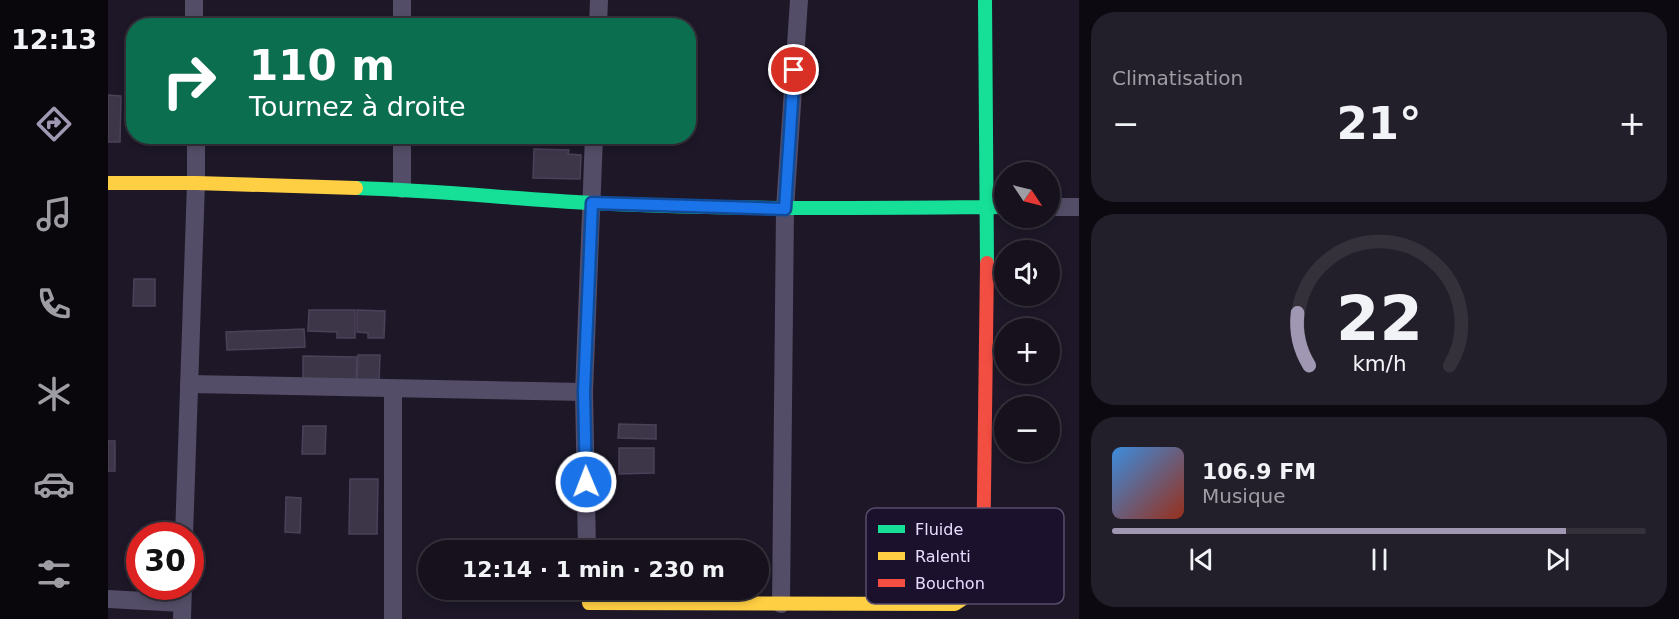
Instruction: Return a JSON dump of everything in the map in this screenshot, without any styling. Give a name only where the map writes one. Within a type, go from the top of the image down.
[{"type":"street","points":[[194,0],[194,18]]},
{"type":"street","points":[[402,0],[402,18]]},
{"type":"street","points":[[598,18],[599,0]]},
{"type":"street","points":[[781,603],[785,209],[799,0]]},
{"type":"street","points":[[984,508],[988,207],[985,0]]},
{"type":"street","points":[[184,522],[196,144]]},
{"type":"street","points":[[402,144],[402,189]]},
{"type":"street","points":[[587,540],[584,392],[594,144]]},
{"type":"street","points":[[108,183],[402,189],[592,203],[785,209],[994,207]]},
{"type":"street","points":[[1060,207],[1079,207]]},
{"type":"street","points":[[189,384],[584,392]]},
{"type":"street","points":[[393,389],[393,619]]},
{"type":"street","points":[[108,599],[182,603]]},
{"type":"street","points":[[588,604],[866,603]]},
{"type":"building","points":[[108,95],[121,96],[120,142],[108,142]]},
{"type":"building","points":[[534,149],[569,150],[568,154],[581,155],[580,179],[533,178]]},
{"type":"building","points":[[134,279],[155,279],[155,306],[133,306]]},
{"type":"building","points":[[309,310],[355,310],[355,338],[337,338],[337,332],[308,331]]},
{"type":"building","points":[[357,310],[385,311],[384,338],[368,338],[368,333],[357,332]]},
{"type":"building","points":[[304,329],[305,347],[227,350],[226,332]]},
{"type":"building","points":[[358,355],[380,355],[379,383],[357,383]]},
{"type":"building","points":[[303,356],[357,357],[356,382],[303,381]]},
{"type":"building","points":[[619,424],[656,425],[656,439],[618,438]]},
{"type":"building","points":[[303,426],[326,426],[325,454],[302,454]]},
{"type":"building","points":[[108,441],[115,441],[115,471],[108,471]]},
{"type":"building","points":[[619,448],[654,448],[654,473],[619,474]]},
{"type":"building","points":[[350,479],[378,479],[377,534],[349,534]]},
{"type":"building","points":[[286,497],[301,498],[300,533],[285,532]]},
{"type":"traffic: fast","points":[[985,0],[987,263]]},
{"type":"traffic: fast","points":[[356,188],[695,207],[994,207]]},
{"type":"traffic: slow","points":[[108,183],[356,188]]},
{"type":"traffic: slow","points":[[589,600],[589,603],[866,604]]},
{"type":"traffic: jam","points":[[984,508],[987,263]]},
{"type":"route","points":[[586,482],[584,392],[592,203],[785,209],[794,70]]}]
